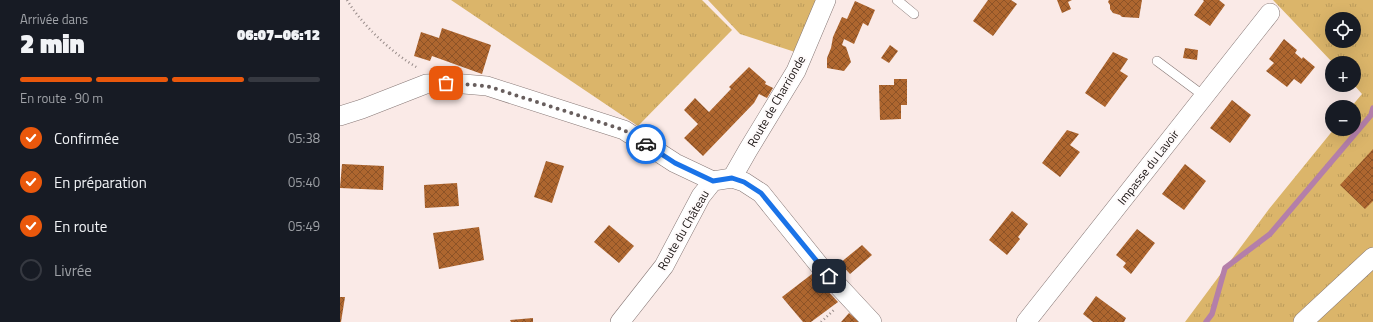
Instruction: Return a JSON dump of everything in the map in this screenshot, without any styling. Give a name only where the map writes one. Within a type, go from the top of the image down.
[{"type":"street","name":"Route de Charrionde","points":[[732,178],[796,70],[826,0]]},
{"type":"street","name":"Impasse du Lavoir","points":[[1026,322],[1270,13]]},
{"type":"street","points":[[340,116],[426,84],[452,83],[487,86],[624,130],[675,163],[713,181]]},
{"type":"street","name":"Route du Château","points":[[620,322],[664,266],[701,196],[713,181],[732,178]]},
{"type":"street","points":[[732,178],[744,182],[761,193],[819,265],[872,322]]},
{"type":"street","points":[[1303,322],[1373,257]]},
{"type":"lane","points":[[896,0],[914,14]]},
{"type":"lane","points":[[1157,61],[1204,96]]},
{"type":"path","points":[[347,0],[368,28],[406,61],[419,69]]},
{"type":"green space","points":[[451,0],[702,0],[732,30],[638,126]]},
{"type":"green space","points":[[708,0],[816,0],[795,52],[740,34]]},
{"type":"green space","points":[[1273,0],[1373,0],[1373,322],[1185,322],[1269,209],[1328,136],[1361,136],[1361,100],[1357,100],[1362,94],[1360,92],[1361,56],[1326,56]]},
{"type":"building","points":[[988,0],[1011,0],[1017,4],[993,36],[973,21]]},
{"type":"building","points":[[1057,0],[1072,0],[1068,2],[1071,9],[1062,13]]},
{"type":"building","points":[[1109,0],[1142,0],[1139,18],[1122,17],[1113,13],[1110,9],[1108,2]]},
{"type":"building","points":[[1203,0],[1219,0],[1225,5],[1210,26],[1194,15],[1204,1]]},
{"type":"building","points":[[855,1],[875,10],[868,26],[863,23],[854,44],[844,39],[842,45],[846,47],[851,62],[844,71],[827,68],[827,58],[833,37],[842,17],[847,19]]},
{"type":"building","points":[[442,28],[491,45],[482,74],[432,56],[430,61],[414,56],[421,32],[439,38]]},
{"type":"building","points":[[1284,39],[1297,50],[1295,53],[1302,59],[1303,57],[1315,67],[1301,84],[1294,79],[1287,87],[1266,71],[1274,63],[1269,59]]},
{"type":"building","points":[[890,45],[898,51],[889,63],[881,58]]},
{"type":"building","points":[[1185,48],[1198,50],[1197,60],[1183,58]]},
{"type":"building","points":[[1113,52],[1128,59],[1120,71],[1128,76],[1105,107],[1085,93]]},
{"type":"building","points":[[749,67],[766,82],[765,84],[773,88],[767,98],[759,94],[754,103],[703,156],[684,138],[698,124],[684,110],[695,98],[709,112],[731,89],[729,87]]},
{"type":"building","points":[[894,79],[907,79],[907,105],[901,105],[901,119],[880,120],[879,85],[894,85]]},
{"type":"building","points":[[1232,100],[1251,115],[1230,143],[1210,128]]},
{"type":"building","points":[[1067,130],[1079,134],[1070,145],[1080,152],[1060,177],[1042,163]]},
{"type":"building","points":[[1373,149],[1373,201],[1365,209],[1340,185]]},
{"type":"building","points":[[546,161],[564,166],[552,203],[534,197]]},
{"type":"building","points":[[342,164],[384,166],[383,190],[340,188]]},
{"type":"building","points":[[1185,164],[1206,181],[1184,210],[1162,194]]},
{"type":"building","points":[[457,183],[459,206],[425,208],[424,185]]},
{"type":"building","points":[[1012,211],[1028,224],[1018,237],[1020,239],[1007,255],[989,240]]},
{"type":"building","points":[[609,225],[634,246],[619,263],[594,242]]},
{"type":"building","points":[[479,227],[484,260],[439,269],[433,233]]},
{"type":"building","points":[[1137,229],[1155,243],[1131,274],[1123,267],[1126,263],[1116,255]]},
{"type":"building","points":[[862,245],[872,255],[850,274],[840,263]]},
{"type":"building","points":[[812,274],[838,302],[811,322],[803,322],[782,297]]},
{"type":"building","points":[[1096,296],[1126,318],[1124,322],[1093,322],[1083,314]]},
{"type":"building","points":[[340,297],[345,297],[341,322],[340,322]]},
{"type":"building","points":[[849,313],[857,320],[859,322],[841,322]]},
{"type":"building","points":[[533,318],[533,322],[511,322],[510,320]]},
{"type":"waterway","points":[[1206,322],[1212,314],[1225,268],[1270,234],[1371,115],[1373,108]]},
{"type":"way so far","points":[[446,83],[487,86],[624,130],[646,144]]},
{"type":"route","points":[[646,144],[675,163],[713,181],[732,178],[744,182],[761,193],[829,276]]}]
